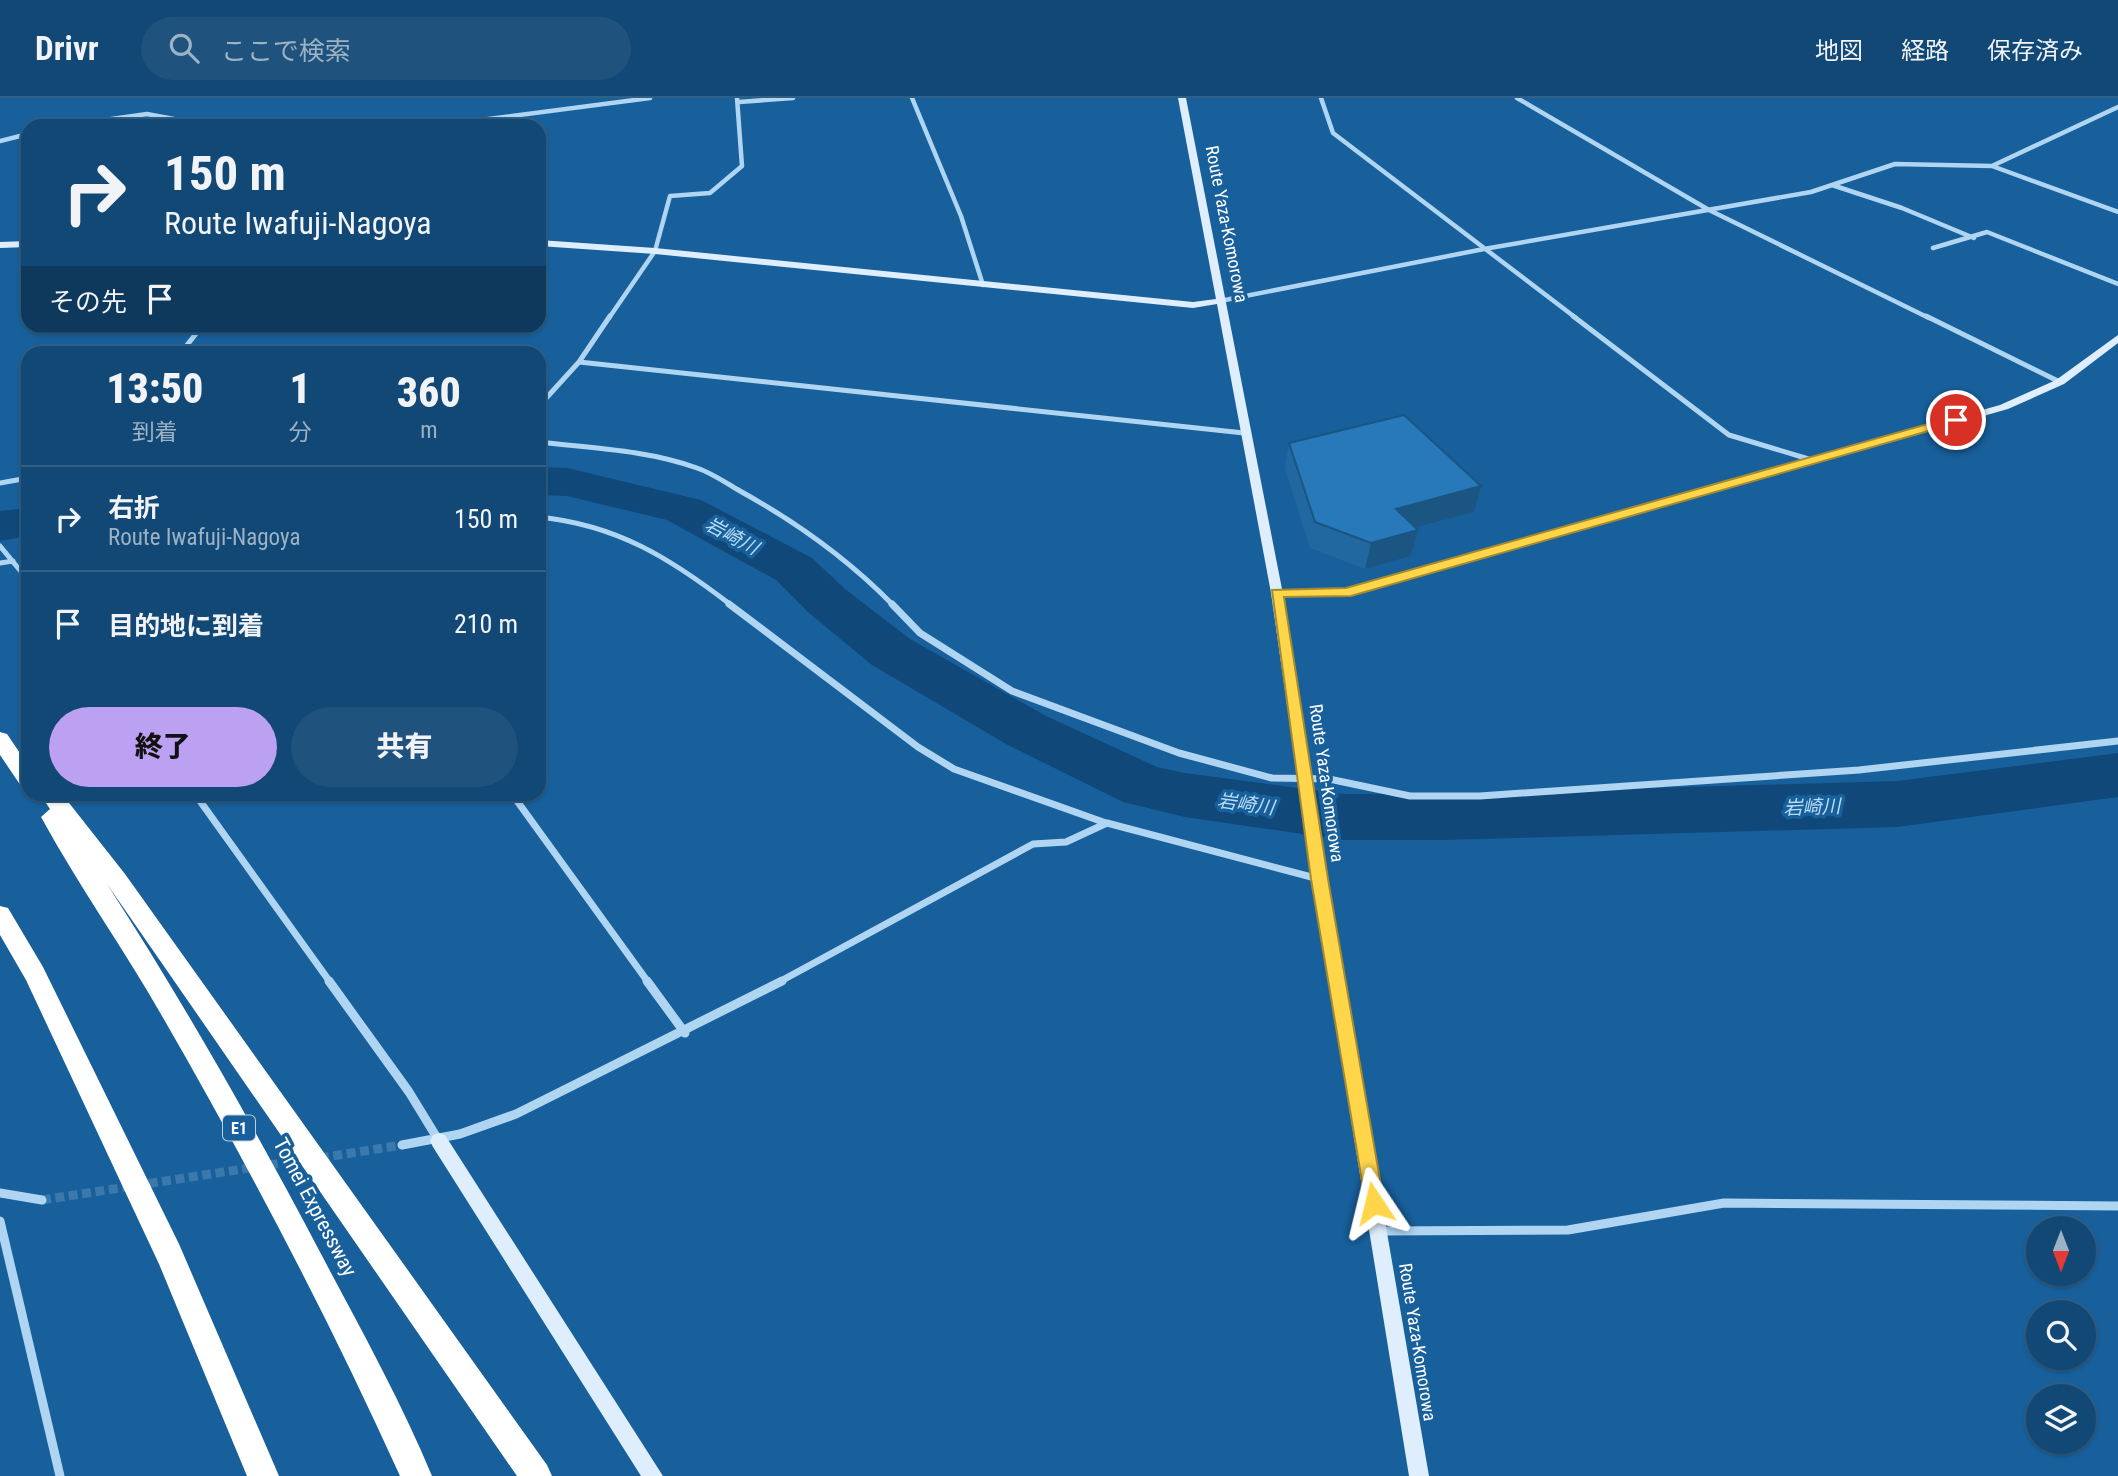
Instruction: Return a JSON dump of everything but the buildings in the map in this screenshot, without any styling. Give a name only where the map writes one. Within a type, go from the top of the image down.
[{"type":"highway","points":[[0,730],[21,757]]},
{"type":"highway","points":[[0,740],[21,771]]},
{"type":"highway","name":"Tomei Expressway","points":[[42,801],[98,886],[220,1092],[373,1381],[416,1476]]},
{"type":"highway","points":[[55,801],[125,891],[536,1476]]},
{"type":"highway","points":[[0,915],[35,974],[169,1254],[262,1474]]},
{"type":"main road","name":"Route Yaza-Komorowa","points":[[1182,98],[1244,433],[1277,593],[1319,879],[1419,1476]]},
{"type":"main road","points":[[546,243],[655,251],[1193,305],[1220,301]]},
{"type":"main road","points":[[0,245],[21,244]]},
{"type":"main road","points":[[1277,593],[1346,593],[2004,407],[2060,382],[2117,341]]},
{"type":"main road","points":[[439,1141],[653,1476]]},
{"type":"street","points":[[488,119],[650,98]]},
{"type":"street","points":[[546,398],[579,362],[655,251],[670,195],[710,193],[742,166],[738,100],[793,98]]},
{"type":"street","points":[[912,98],[961,216],[982,285]]},
{"type":"street","points":[[1321,98],[1333,132],[1729,435],[1812,460]]},
{"type":"street","points":[[1517,98],[1709,210],[2060,382]]},
{"type":"street","points":[[1992,166],[2118,107]]},
{"type":"street","points":[[112,119],[147,114],[174,119]]},
{"type":"street","points":[[0,141],[21,136]]},
{"type":"street","points":[[1220,301],[1484,249],[1811,192],[1895,164],[1992,166],[2118,212]]},
{"type":"street","points":[[1832,185],[1902,208],[1975,238]]},
{"type":"street","points":[[1933,248],[1975,238],[1987,232],[2118,284]]},
{"type":"street","points":[[579,362],[1244,433]]},
{"type":"street","points":[[546,443],[614,450],[698,468],[787,517],[828,545],[858,569],[920,633],[967,666],[1012,691],[1095,724],[1220,766],[1272,778],[1306,783],[1329,779],[1410,796],[1480,796],[1859,770],[2118,741]]},
{"type":"street","points":[[0,482],[21,479]]},
{"type":"street","points":[[546,516],[609,530],[642,544],[700,582],[918,747],[954,769],[1107,823],[1319,879]]},
{"type":"street","points":[[0,546],[21,571]]},
{"type":"street","points":[[0,563],[13,561]]},
{"type":"street","points":[[200,801],[409,1092],[439,1141]]},
{"type":"street","points":[[517,801],[685,1032]]},
{"type":"street","points":[[402,1145],[439,1141],[530,1108],[685,1032],[1033,844],[1066,842],[1107,823]]},
{"type":"street","points":[[0,1193],[42,1200]]},
{"type":"street","points":[[1379,1231],[1568,1230],[1724,1203],[2118,1206]]},
{"type":"street","points":[[0,1221],[60,1476]]},
{"type":"waterway","name":"岩崎川","points":[[546,481],[567,482],[684,510],[794,569],[827,601],[891,652],[1026,730],[1144,786],[1185,795],[1343,817],[1444,817],[1897,804],[2118,775]]},
{"type":"waterway","name":"岩崎川","points":[[0,526],[21,523]]},
{"type":"tunnel","points":[[320,1158],[402,1145]]},
{"type":"tunnel","points":[[42,1200],[308,1159]]},
{"type":"route","points":[[1374,1203],[1319,879],[1277,593],[1346,593],[1956,420]]}]
